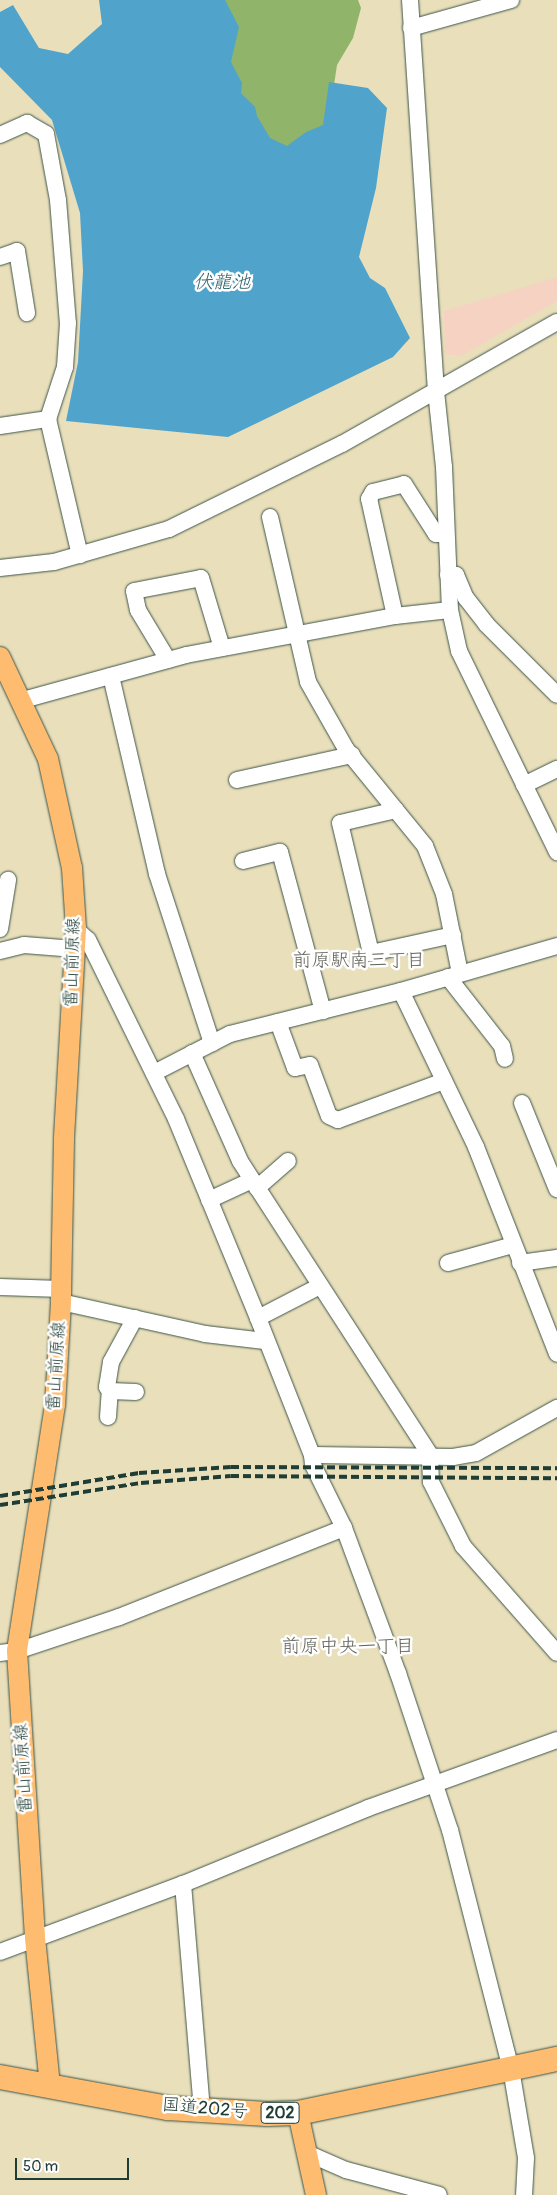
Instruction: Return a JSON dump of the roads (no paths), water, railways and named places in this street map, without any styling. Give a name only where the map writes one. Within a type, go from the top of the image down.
[{"type":"highway","name":"国道202号","points":[[0,2077],[202,2111],[298,2113],[557,2059]]},
{"type":"main road","name":"雷山前原線","points":[[0,657],[23,700],[50,767],[72,868],[76,929],[64,1139],[61,1296],[56,1405],[9,1652],[50,2086]]},
{"type":"main road","points":[[298,2113],[316,2195]]},
{"type":"street","points":[[410,0],[436,391],[444,467],[450,610],[460,651],[557,852]]},
{"type":"street","points":[[411,28],[511,0]]},
{"type":"street","points":[[0,134],[27,122],[46,134],[58,200],[68,323],[65,367],[48,419],[80,554]]},
{"type":"street","points":[[0,257],[17,251],[27,313]]},
{"type":"street","points":[[0,568],[54,562],[168,529],[342,444],[555,326]]},
{"type":"street","points":[[0,426],[48,419]]},
{"type":"street","points":[[395,616],[369,499],[373,492],[404,484],[436,534],[446,534]]},
{"type":"street","points":[[270,517],[308,682],[352,755],[425,846],[444,894],[453,935],[454,975],[502,1046],[504,1060]]},
{"type":"street","points":[[448,574],[456,575],[466,598],[486,624],[557,695]]},
{"type":"street","points":[[168,660],[138,610],[134,591],[201,578],[222,648]]},
{"type":"street","points":[[23,700],[168,660],[222,648],[395,616],[450,610]]},
{"type":"street","points":[[111,676],[157,874],[212,1043]]},
{"type":"street","points":[[237,780],[352,755]]},
{"type":"street","points":[[524,786],[557,769]]},
{"type":"street","points":[[396,810],[340,823],[371,953],[453,935]]},
{"type":"street","points":[[243,861],[280,852],[323,1011]]},
{"type":"street","points":[[0,929],[8,880]]},
{"type":"street","points":[[76,929],[88,940],[154,1073],[209,1200],[312,1455],[313,1465],[344,1528],[398,1673],[450,1830],[511,2069],[526,2158],[524,2195]]},
{"type":"street","points":[[0,951],[24,945],[75,949]]},
{"type":"street","points":[[154,1073],[230,1034],[401,991],[557,946]]},
{"type":"street","points":[[401,991],[476,1148],[557,1354]]},
{"type":"street","points":[[278,1022],[295,1068],[310,1065],[329,1116],[338,1120],[444,1081]]},
{"type":"street","points":[[192,1053],[240,1161],[430,1455],[431,1482],[463,1546],[557,1653]]},
{"type":"street","points":[[522,1102],[557,1189]]},
{"type":"street","points":[[209,1200],[254,1184],[288,1161]]},
{"type":"street","points":[[448,1264],[513,1245]]},
{"type":"street","points":[[520,1263],[557,1258]]},
{"type":"street","points":[[258,1318],[320,1286]]},
{"type":"street","points":[[0,1287],[61,1296],[135,1318],[205,1334],[265,1341]]},
{"type":"street","points":[[108,1417],[110,1391],[107,1387],[111,1362],[135,1318]]},
{"type":"street","points":[[110,1391],[136,1392]]},
{"type":"street","points":[[312,1455],[430,1455],[453,1457],[476,1453],[557,1408]]},
{"type":"street","points":[[9,1652],[120,1617],[344,1528]]},
{"type":"street","points":[[0,1952],[183,1884],[368,1808],[435,1786],[557,1740]]},
{"type":"street","points":[[183,1884],[202,2111]]},
{"type":"street","points":[[307,2153],[346,2170],[439,2195]]},
{"type":"water","name":"伏龍池","points":[[99,0],[225,0],[239,27],[231,62],[242,83],[241,93],[255,107],[257,116],[270,138],[287,146],[306,132],[323,125],[329,82],[368,88],[387,108],[376,188],[359,257],[370,278],[385,288],[410,338],[393,357],[228,437],[66,421],[78,362],[83,271],[80,213],[52,120],[0,67],[0,12],[13,5],[39,48],[68,54],[102,24]]},
{"type":"railway","points":[[0,1496],[139,1473],[231,1467],[557,1468]]},
{"type":"railway","points":[[0,1505],[141,1483],[231,1476],[557,1478]]},
{"type":"district","name":"前原駅南三丁目","points":[[359,961]]},
{"type":"district","name":"前原中央一丁目","points":[[348,1647]]}]
